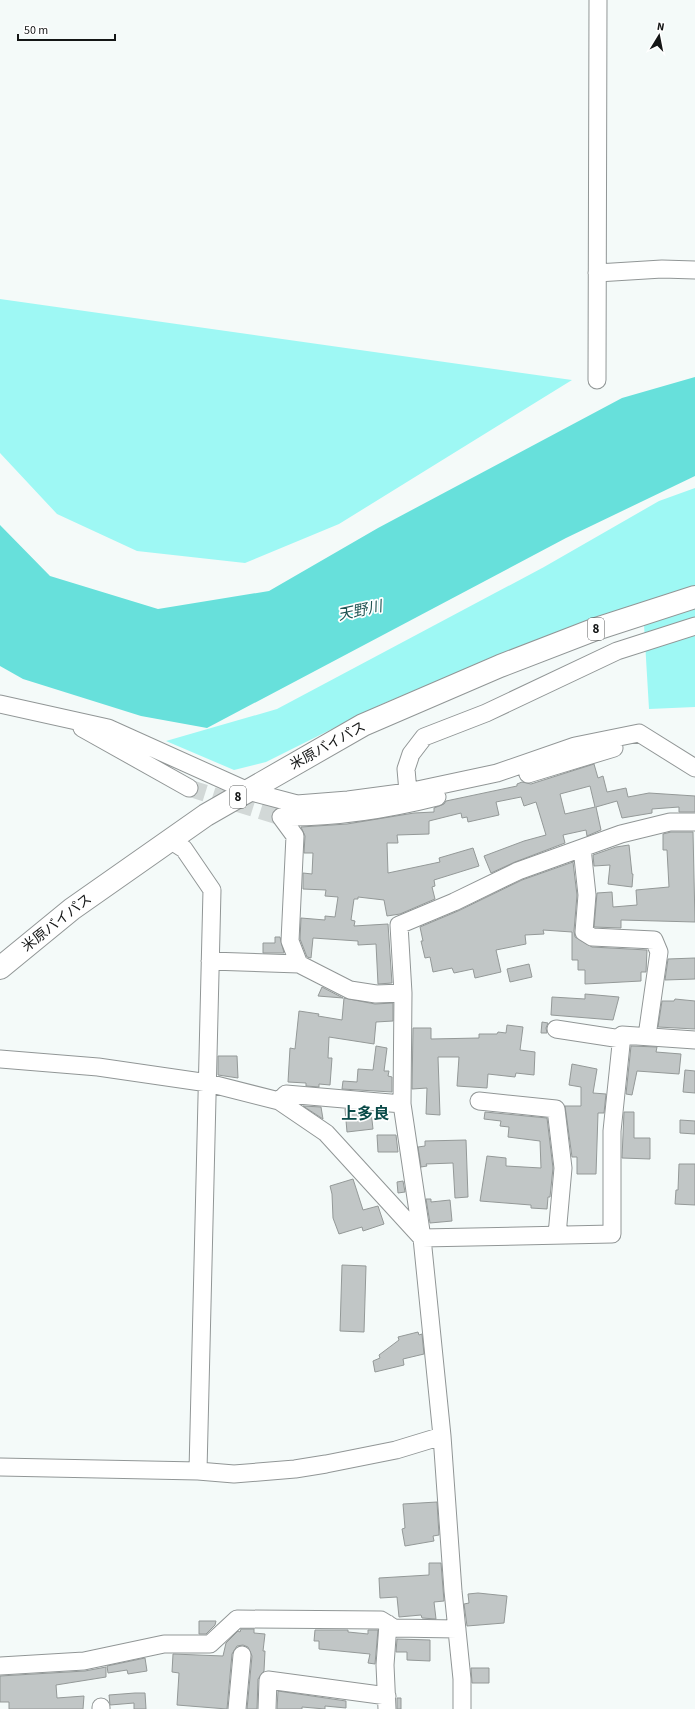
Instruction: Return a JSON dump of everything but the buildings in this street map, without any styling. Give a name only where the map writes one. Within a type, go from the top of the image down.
[{"type":"highway","name":"米原バイパス","points":[[0,968],[72,909],[206,815],[363,725],[500,666],[596,629],[695,597]]},
{"type":"street","points":[[597,380],[598,0]]},
{"type":"street","points":[[597,273],[695,270]]},
{"type":"street","points":[[408,792],[406,769],[411,754],[424,737],[493,710],[617,651],[695,626]]},
{"type":"street","points":[[0,704],[108,728],[248,791],[297,804],[348,800],[408,792],[498,773],[576,746],[639,733],[695,768]]},
{"type":"street","points":[[66,719],[189,788]]},
{"type":"street","points":[[299,964],[290,942],[295,836],[281,817],[309,818],[385,810],[499,783],[630,743],[639,733]]},
{"type":"street","points":[[462,1709],[462,1679],[442,1436],[422,1238],[402,1104],[403,994],[399,925],[454,902],[518,871],[621,834],[670,822],[695,822]]},
{"type":"street","points":[[170,840],[184,848],[212,890],[198,1471]]},
{"type":"street","points":[[582,848],[587,895],[584,932],[592,937],[654,940],[658,952],[647,1036]]},
{"type":"street","points":[[210,961],[299,964],[350,990],[376,994],[403,994]]},
{"type":"street","points":[[556,1029],[622,1039]]},
{"type":"street","points":[[0,1059],[98,1067],[208,1083],[279,1101],[326,1133],[422,1238],[612,1234],[612,1131],[622,1035],[695,1040]]},
{"type":"street","points":[[279,1101],[286,1094],[402,1104]]},
{"type":"street","points":[[479,1101],[556,1109],[563,1168],[557,1235]]},
{"type":"street","points":[[0,1467],[198,1471],[234,1474],[295,1469],[396,1450],[442,1436]]},
{"type":"street","points":[[0,1666],[84,1661],[164,1644],[210,1644],[237,1619],[381,1620],[394,1628],[457,1629]]},
{"type":"street","points":[[267,1709],[268,1680],[387,1702],[385,1664],[388,1624]]},
{"type":"street","points":[[237,1709],[242,1655]]},
{"type":"shaded area","points":[[0,299],[572,380],[339,524],[245,563],[137,551],[57,514],[0,453]]},
{"type":"shaded area","points":[[695,488],[695,707],[649,709],[643,608],[526,645],[382,704],[266,762],[234,770],[166,741],[277,709],[544,567],[659,501]]},
{"type":"water","name":"天野川","points":[[695,377],[695,476],[566,538],[207,728],[141,716],[23,679],[0,666],[0,525],[50,576],[158,609],[269,591],[378,528],[622,398]]},
{"type":"tunnel","points":[[189,788],[281,817]]},
{"type":"district","name":"上多良","points":[[365,1114]]}]
